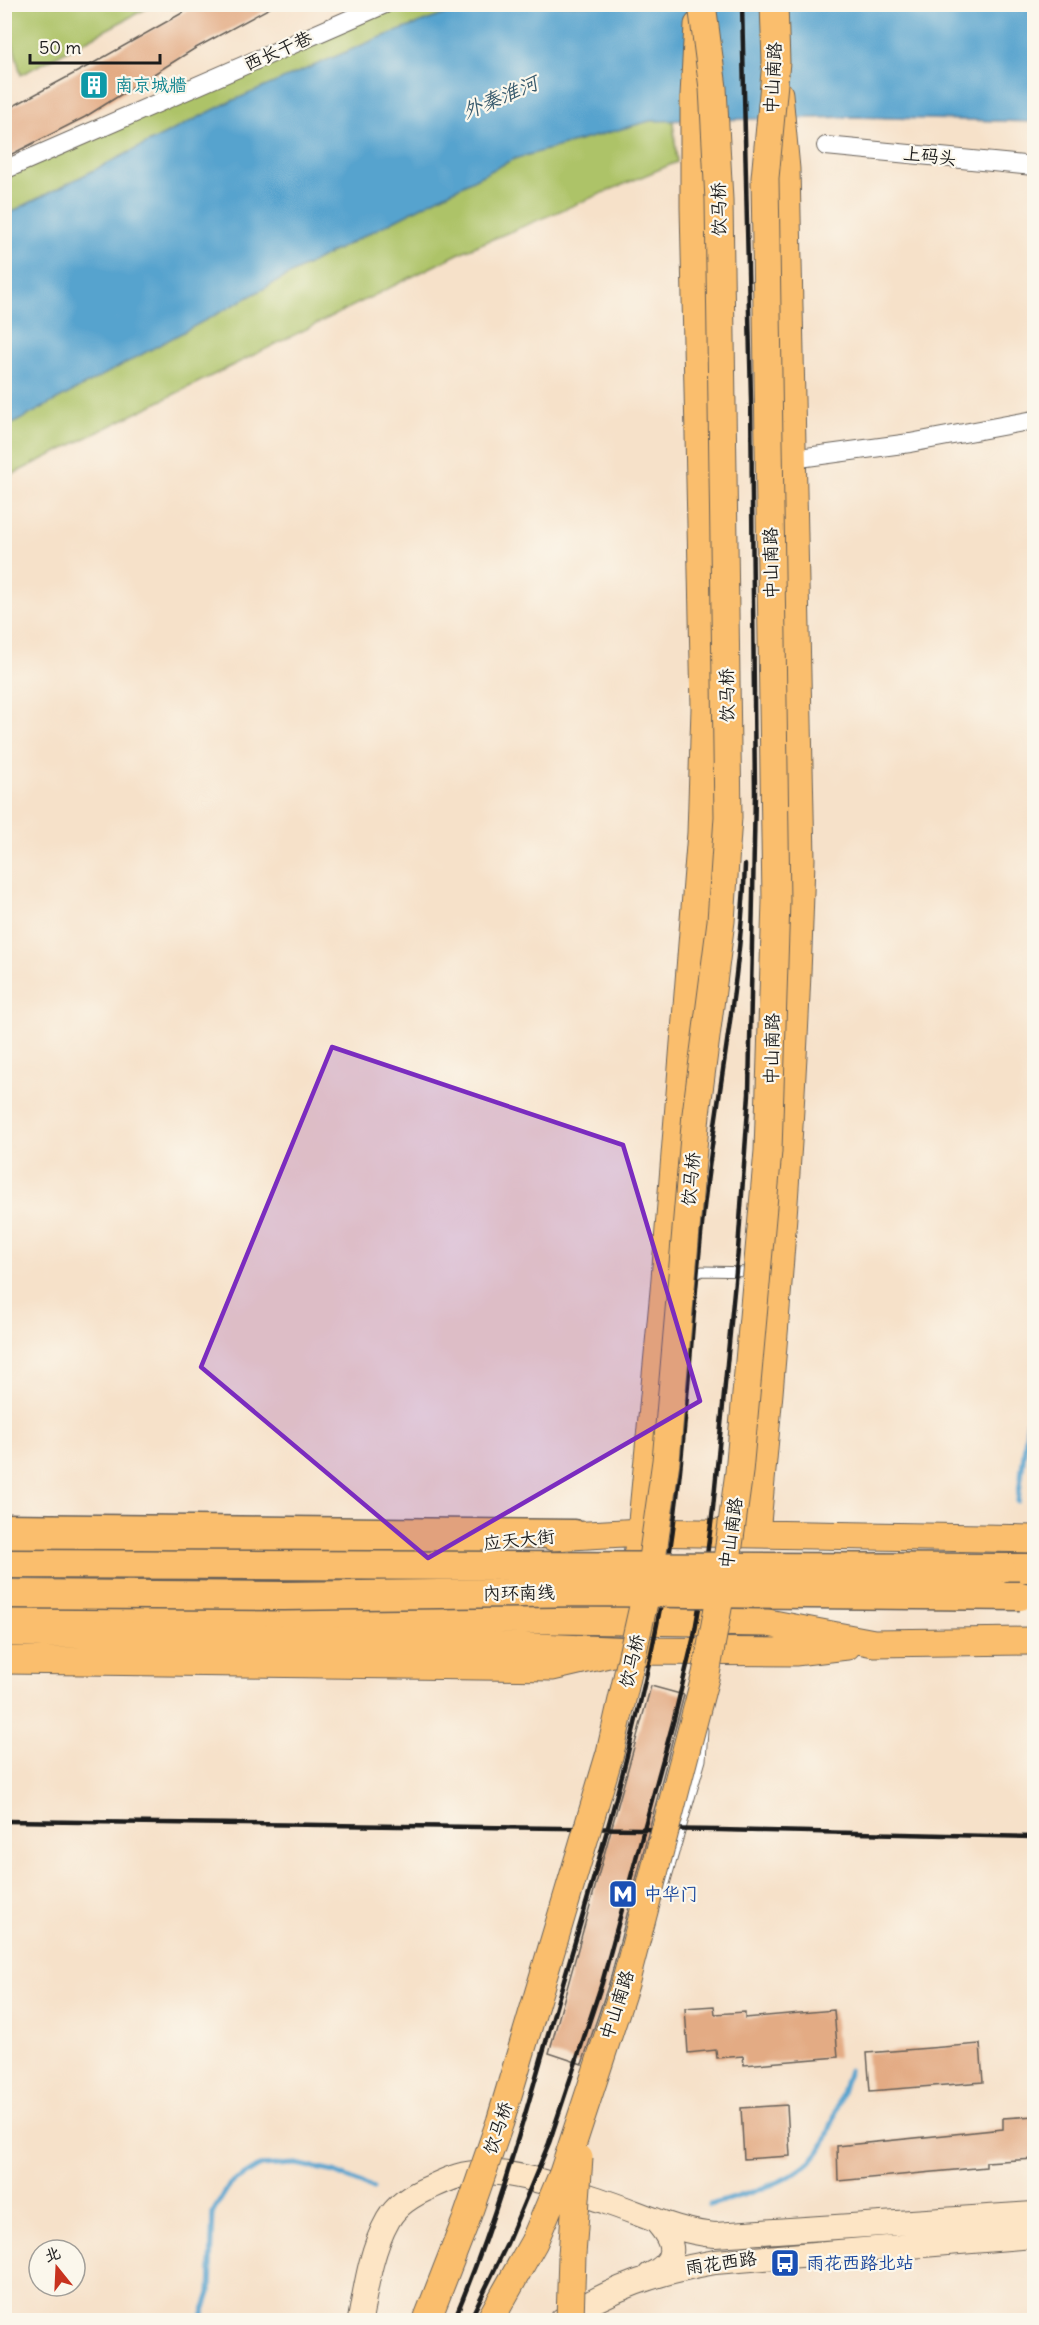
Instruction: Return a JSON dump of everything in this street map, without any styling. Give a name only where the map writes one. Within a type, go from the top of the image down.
[{"type":"highway","points":[[4,1528],[574,1534]]},
{"type":"highway","name":"内环南线","points":[[4,1564],[1035,1568]]},
{"type":"highway","name":"内环南线","points":[[4,1594],[283,1596],[591,1592],[1035,1596]]},
{"type":"highway","points":[[4,1632],[434,1631],[621,1651]]},
{"type":"main road","points":[[626,1621],[641,1532],[664,1291],[704,775],[704,643],[695,293],[694,95],[700,4]]},
{"type":"main road","name":"饮马桥","points":[[427,2320],[466,2220],[500,2121],[610,1753],[649,1580],[666,1461],[696,1114],[722,921],[728,817],[720,200],[713,88],[700,4]]},
{"type":"main road","points":[[756,1533],[771,1283],[793,1064],[801,859],[786,169],[776,62]]},
{"type":"main road","name":"应天大街","points":[[4,1545],[429,1550],[574,1534],[641,1532],[1035,1539]]},
{"type":"main road","points":[[4,1612],[434,1631],[626,1621],[768,1623],[874,1643]]},
{"type":"main road","points":[[4,1660],[552,1668],[621,1651],[795,1652],[874,1643],[1035,1641]]},
{"type":"main road","name":"中山南路","points":[[570,2320],[576,2182],[594,2074],[625,1984],[706,1674]]},
{"type":"main road","name":"雨花西路","points":[[360,2320],[375,2252],[388,2219],[400,2205],[424,2190],[449,2179],[472,2173],[494,2172],[516,2176],[606,2202],[693,2232],[715,2235],[1035,2214]]},
{"type":"main road","points":[[640,2281],[666,2265],[671,2254],[671,2243],[667,2233],[655,2220]]},
{"type":"main road","name":"雨花西路","points":[[562,2320],[588,2303],[669,2271],[745,2258],[1035,2236]]},
{"type":"street","name":"西长干巷","points":[[4,170],[385,4]]},
{"type":"street","name":"上码头","points":[[826,146],[1035,166]]},
{"type":"street","points":[[792,459],[910,443],[1035,420]]},
{"type":"lane","points":[[660,1903],[701,1760],[706,1674],[740,1472],[768,1151],[776,842],[765,178],[776,62],[774,4]]},
{"type":"lane","points":[[664,1291],[702,1271],[758,1272],[771,1283]]},
{"type":"lane","points":[[490,2320],[534,2242],[559,2183],[594,2074],[637,1980]]},
{"type":"highlighted area","points":[[332,1047],[623,1145],[700,1401],[428,1558],[201,1367]]},
{"type":"green space","points":[[5,4],[153,5],[21,75]]},
{"type":"green space","points":[[367,5],[662,5],[677,162],[464,251],[5,478],[5,175]]},
{"type":"water","name":"外秦淮河","points":[[470,5],[1034,5],[1034,122],[854,117],[650,121],[514,159],[321,258],[5,428],[5,215],[227,103],[376,39]]},
{"type":"building","name":"南京城牆","points":[[198,4],[277,4],[194,49],[85,117],[4,158],[4,111]]},
{"type":"building","name":"中华门","points":[[651,1686],[684,1695],[610,1980],[582,2064],[549,2053]]},
{"type":"building","points":[[714,2006],[715,2014],[745,2012],[745,2018],[834,2010],[838,2057],[744,2065],[743,2056],[717,2058],[716,2050],[688,2053],[685,2008]]},
{"type":"building","points":[[980,2044],[983,2082],[870,2091],[867,2053]]},
{"type":"building","points":[[787,2105],[790,2156],[744,2159],[741,2108]]},
{"type":"building","points":[[1035,2116],[1035,2159],[986,2162],[986,2167],[838,2181],[837,2146],[1003,2129],[1003,2118]]},
{"type":"waterway","points":[[1018,1501],[1034,1372]]},
{"type":"waterway","points":[[710,2205],[773,2184],[803,2168],[815,2157],[831,2127],[849,2070]]},
{"type":"waterway","points":[[201,2320],[210,2293],[213,2212],[230,2184],[259,2166],[296,2164],[335,2172],[373,2189]]},
{"type":"railway","points":[[470,2320],[506,2246],[549,2143],[602,1983],[674,1719],[694,1636],[713,1508],[738,1250],[749,1094],[755,794],[751,400],[742,4]]},
{"type":"railway","points":[[454,2320],[485,2240],[512,2158],[592,1883],[649,1662],[676,1507],[704,1207],[734,994],[745,865]]},
{"type":"railway","points":[[4,1821],[720,1830],[1034,1837]]},
{"type":"place","name":"南京城牆","points":[[94,85]]},
{"type":"place","name":"中华门","points":[[623,1894]]},
{"type":"place","name":"雨花西路北站","points":[[785,2263]]}]
